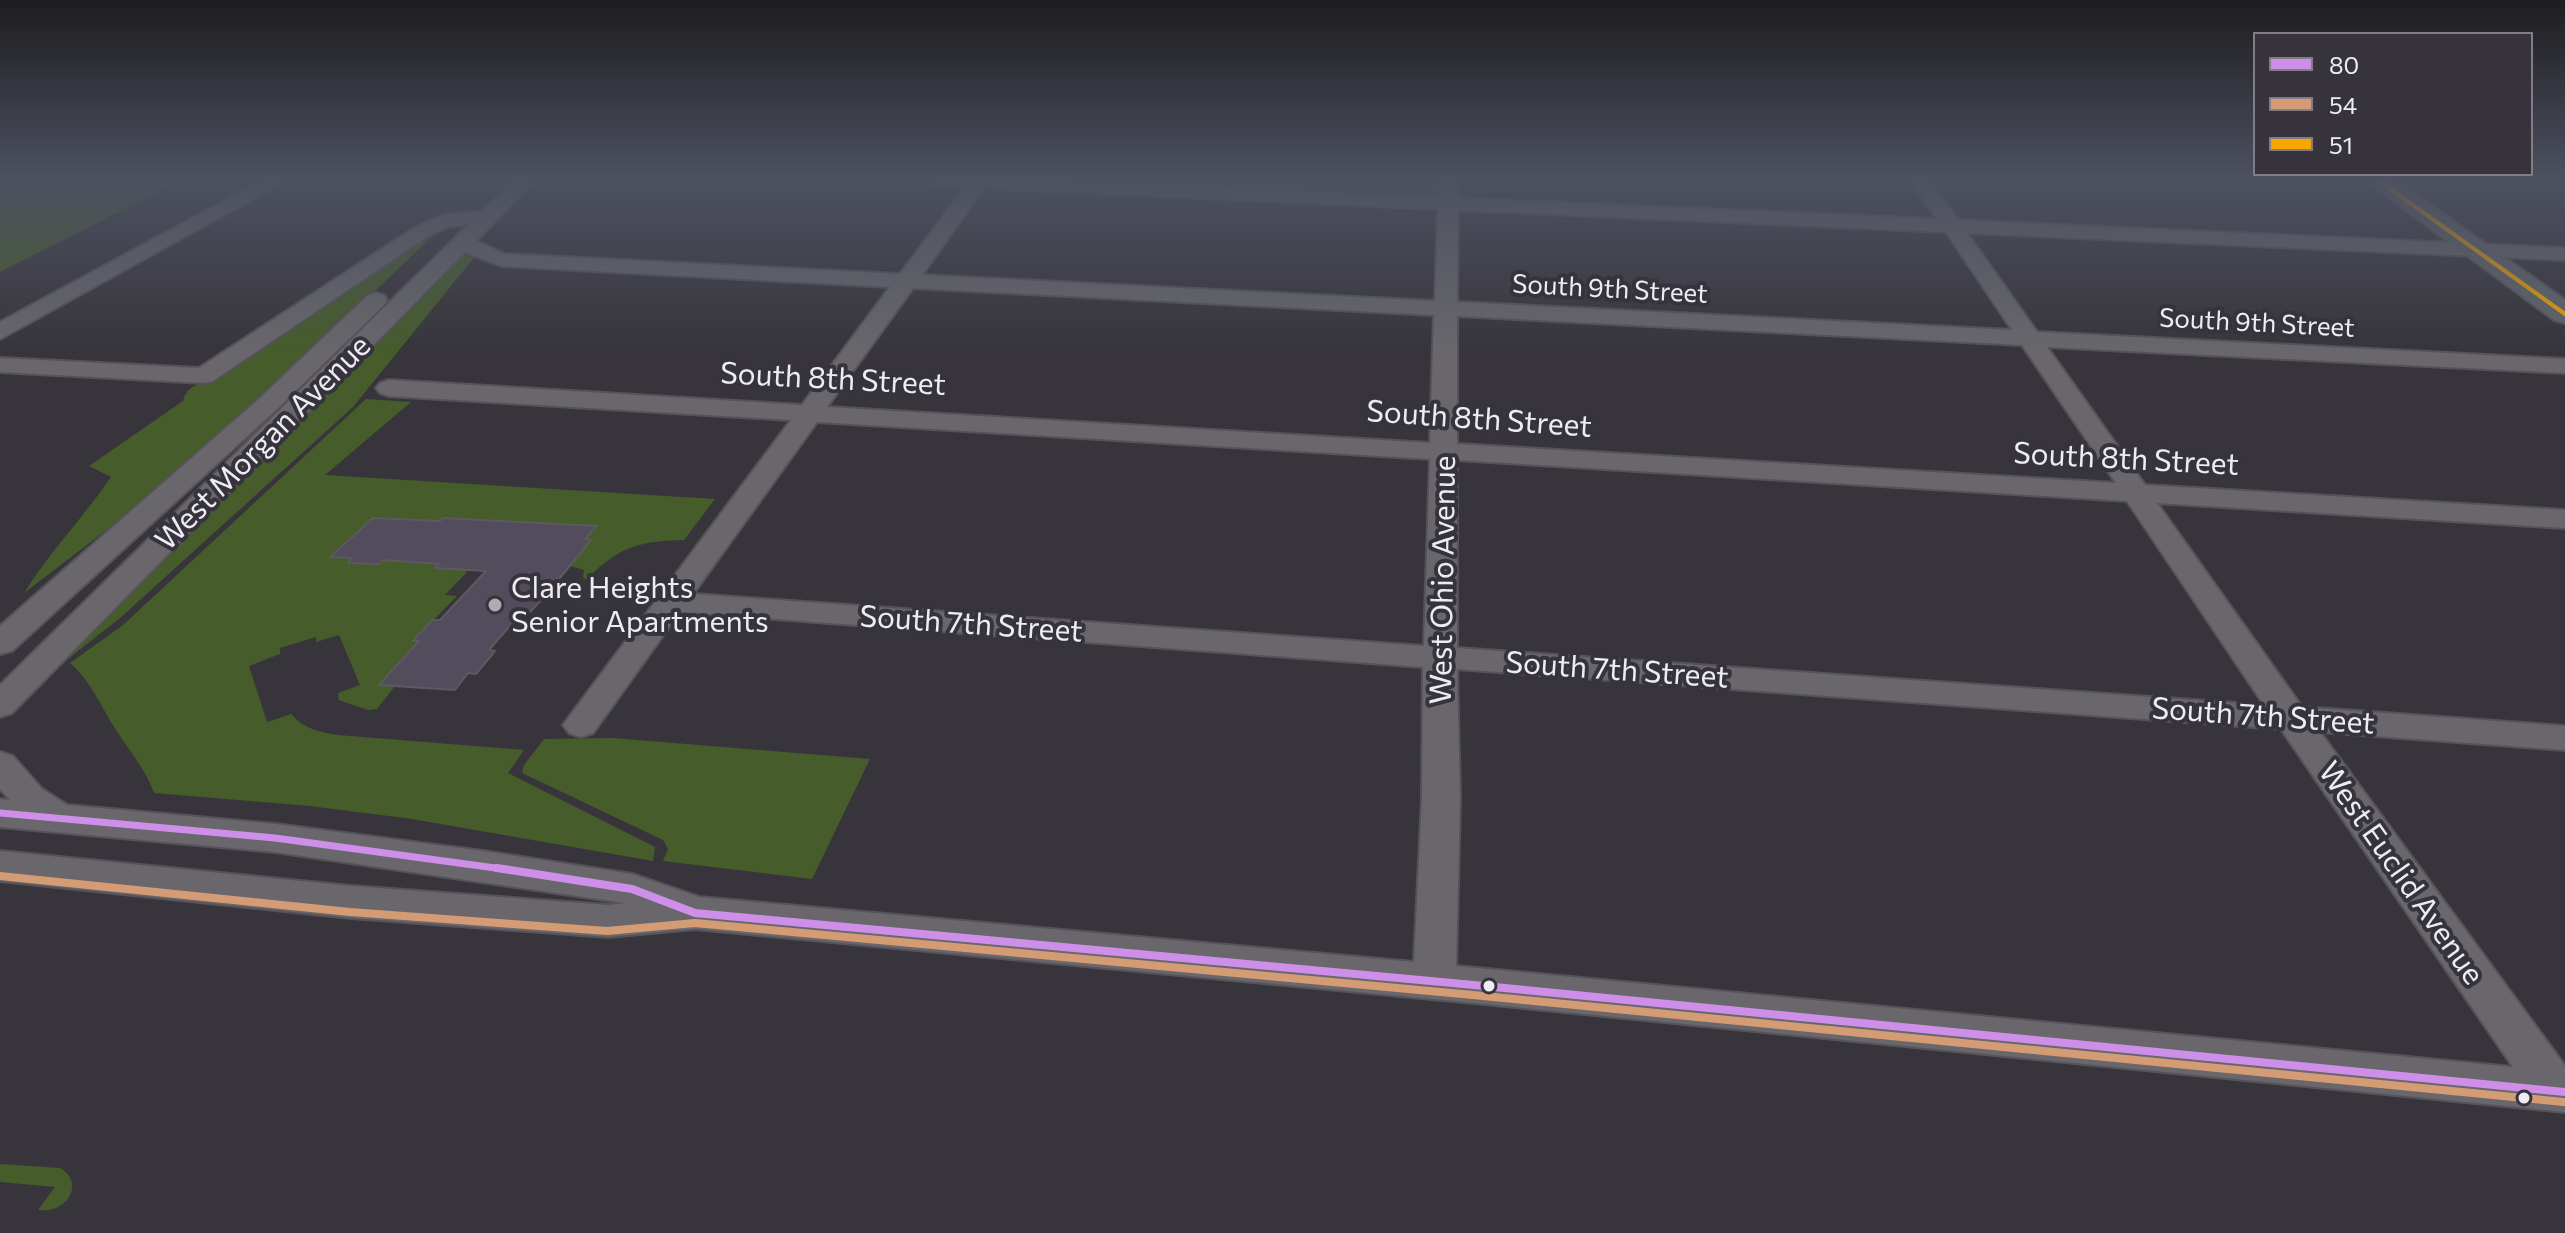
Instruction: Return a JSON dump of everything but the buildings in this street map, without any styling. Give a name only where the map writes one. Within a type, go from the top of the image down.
[{"type":"main road","points":[[2459,238],[2565,314]]},
{"type":"street","points":[[0,332],[172,238]]},
{"type":"street","points":[[0,365],[204,376],[413,238]]},
{"type":"street","name":"West Morgan Avenue","points":[[0,644],[453,238]]},
{"type":"street","name":"West Morgan Avenue","points":[[0,705],[466,238]]},
{"type":"street","points":[[581,725],[939,238]]},
{"type":"street","name":"West Ohio Avenue","points":[[1434,981],[1441,798],[1440,658],[1448,238]]},
{"type":"street","name":"West Euclid Avenue","points":[[1961,238],[2203,594],[2561,1092]]},
{"type":"street","points":[[2204,238],[2565,254]]},
{"type":"street","name":"South 9th Street","points":[[463,243],[501,260],[2565,366]]},
{"type":"street","name":"South 8th Street","points":[[389,388],[2565,519]]},
{"type":"street","name":"South 7th Street","points":[[669,602],[2565,738]]},
{"type":"street","points":[[0,765],[29,798],[58,818]]},
{"type":"street","points":[[0,813],[275,838],[498,868],[632,889],[695,913]]},
{"type":"street","points":[[0,866],[351,902],[608,921],[695,913],[1434,981],[2561,1092]]},
{"type":"green space","points":[[0,238],[68,238],[0,272]]},
{"type":"green space","points":[[423,238],[431,238],[257,403],[146,500],[24,593],[111,477],[89,466],[183,401],[192,387],[217,379]]},
{"type":"green space","points":[[468,250],[476,255],[353,407],[120,618],[64,662]]},
{"type":"green space","points":[[366,399],[411,402],[325,475],[715,499],[684,540],[654,542],[630,548],[608,560],[586,580],[584,570],[564,564],[590,540],[585,539],[596,526],[531,522],[527,527],[373,518],[331,557],[352,558],[349,563],[378,564],[383,560],[439,564],[436,568],[466,570],[445,595],[457,596],[414,640],[419,641],[380,684],[395,686],[377,709],[368,710],[339,700],[338,693],[360,685],[339,635],[316,642],[316,637],[280,648],[280,654],[249,666],[267,722],[291,714],[301,723],[324,733],[524,750],[508,773],[655,847],[653,861],[412,819],[310,806],[154,793],[143,769],[91,687],[70,663],[123,625]]},
{"type":"green space","points":[[613,738],[870,759],[812,879],[663,861],[668,849],[663,840],[522,773],[524,765],[544,739]]},
{"type":"green space","points":[[0,1164],[60,1168],[72,1181],[70,1196],[57,1207],[38,1210],[55,1187],[0,1182]]},
{"type":"transit line","name":"51","points":[[2458,238],[2565,314]]},
{"type":"transit line","name":"80","points":[[0,813],[275,838],[483,866],[632,889],[695,913],[1474,985],[2565,1092]]},
{"type":"transit line","name":"54","points":[[0,876],[350,912],[607,931],[695,923],[1473,995],[2564,1102]]},
{"type":"place","name":"Clare Heights Senior Apartments","points":[[495,605]]}]
